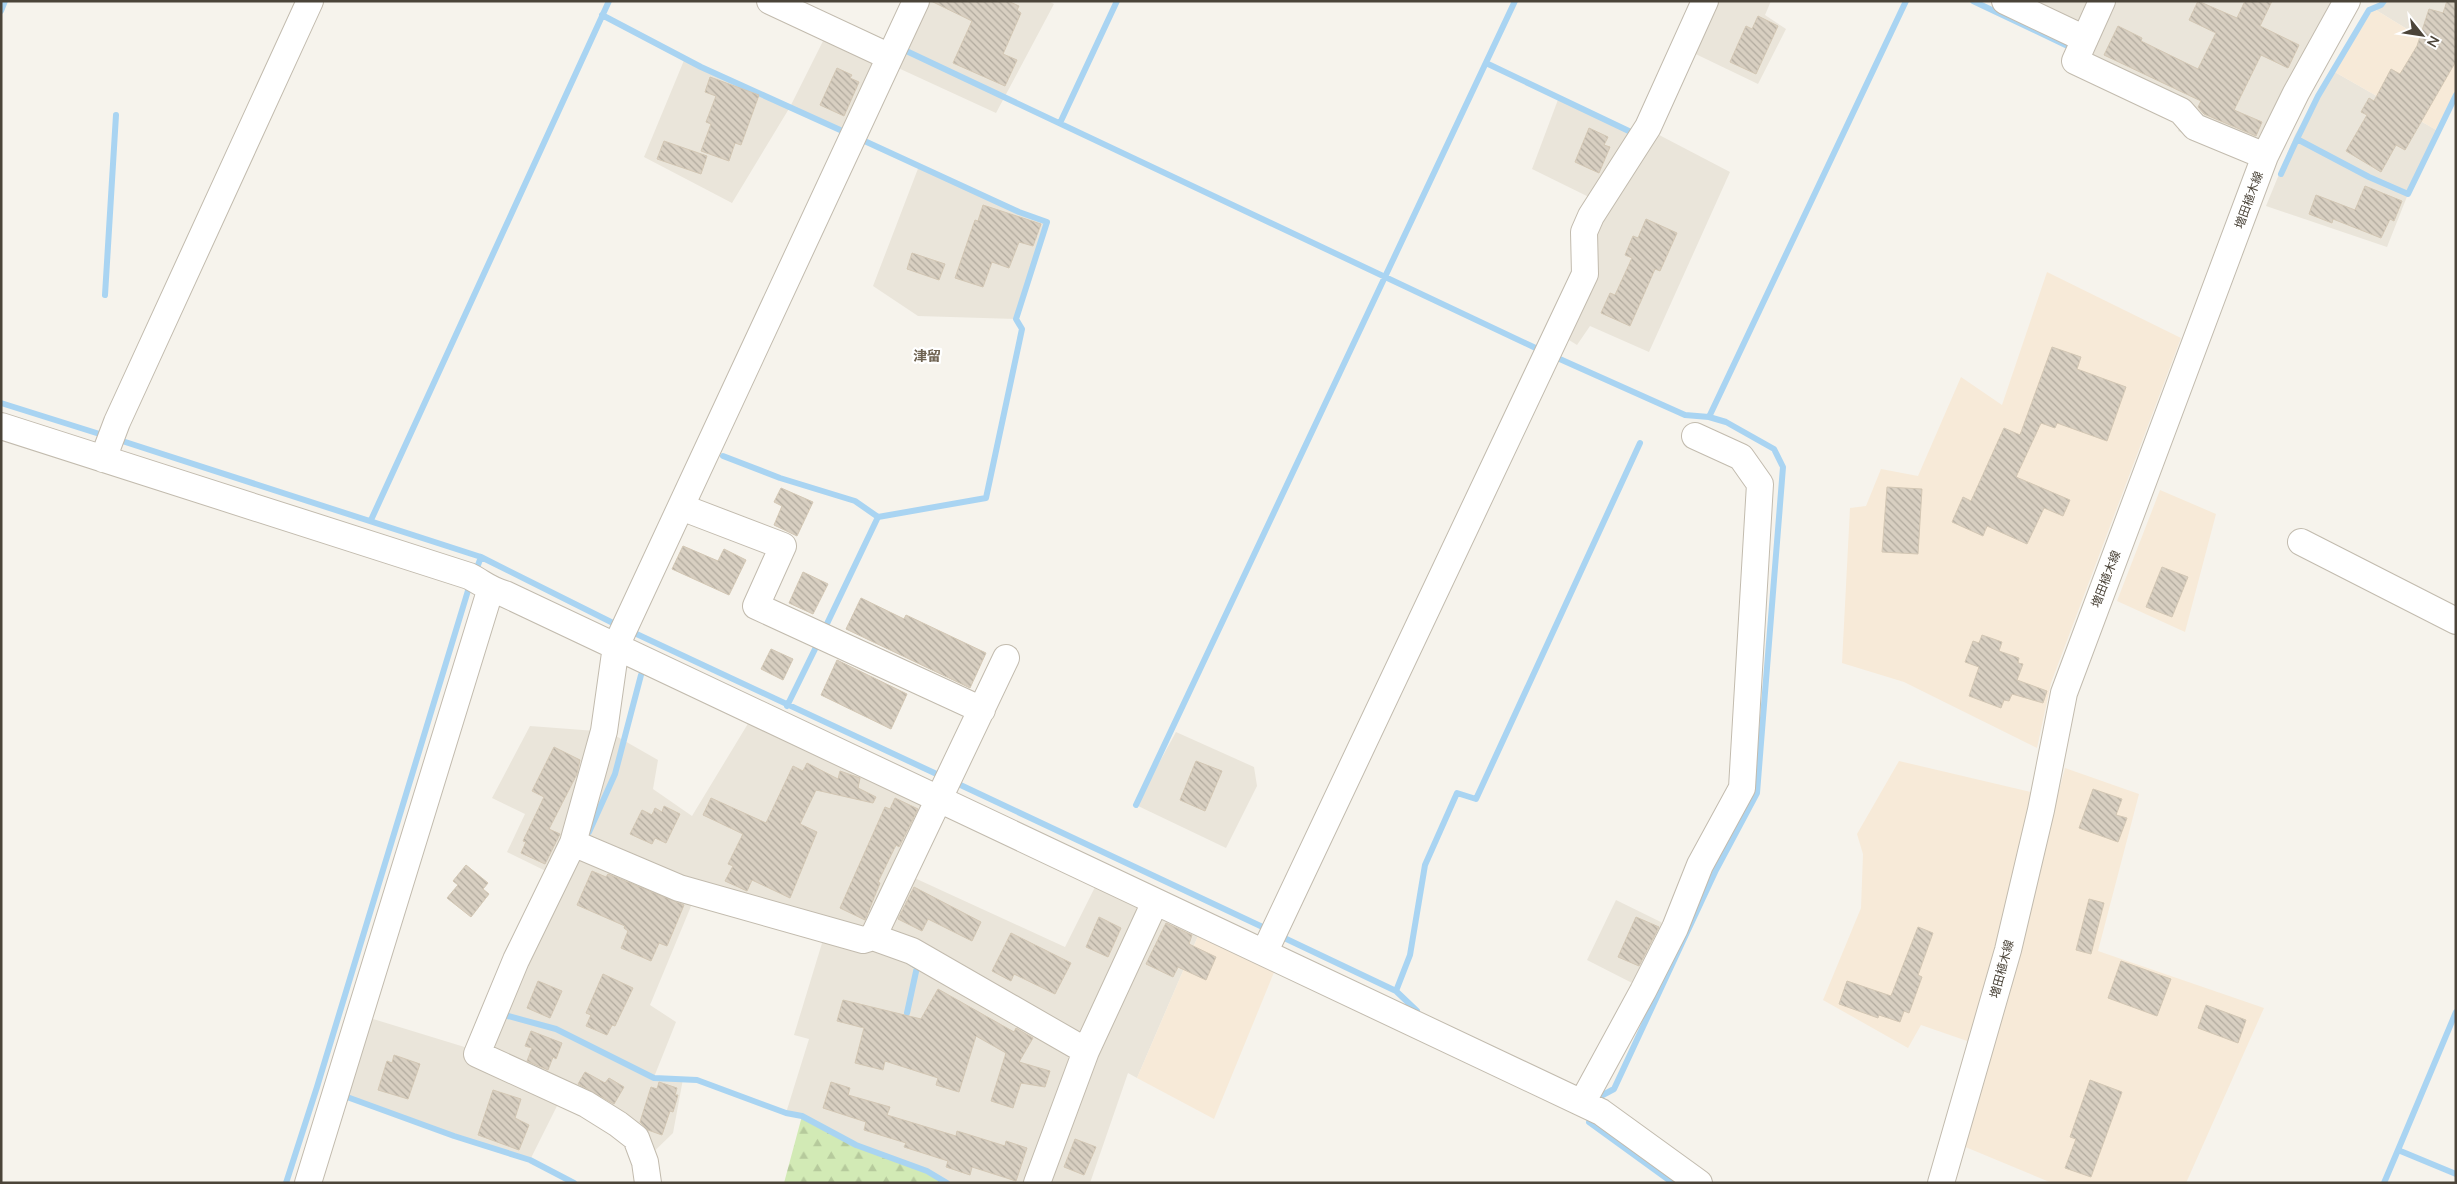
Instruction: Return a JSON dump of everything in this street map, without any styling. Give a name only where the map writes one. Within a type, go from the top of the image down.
[{"type":"street","points":[[103,459],[117,422],[310,1]]},
{"type":"street","points":[[770,1],[894,49]]},
{"type":"street","points":[[648,1183],[645,1162],[636,1138],[618,1124],[586,1104],[477,1054],[516,960],[573,843],[604,731],[620,638],[916,1]]},
{"type":"street","points":[[1265,951],[1585,274],[1584,232],[1591,216],[1648,127],[1705,1]]},
{"type":"street","points":[[2005,1],[2081,48],[2188,119],[2265,156]]},
{"type":"street","points":[[2081,48],[2102,1]]},
{"type":"street","name":"増田植木線","points":[[1941,1183],[2008,950],[2041,810],[2064,693],[2265,156],[2296,93],[2347,1]]},
{"type":"street","points":[[1,426],[479,583],[620,638],[945,787],[1155,902],[1590,1101],[1699,1183]]},
{"type":"street","points":[[1590,1101],[1675,928],[1700,865],[1742,788],[1760,484],[1741,457],[1702,439]]},
{"type":"street","points":[[681,507],[783,546],[756,606],[982,710]]},
{"type":"street","points":[[2301,542],[2456,621]]},
{"type":"street","points":[[308,1183],[479,583]]},
{"type":"street","points":[[868,938],[945,787],[1006,658]]},
{"type":"street","points":[[573,843],[679,888],[912,951],[1086,1051]]},
{"type":"street","points":[[1037,1183],[1086,1051],[1155,902]]},
{"type":"shaded area","points":[[910,1],[1048,1],[1054,4],[996,113],[883,61],[847,133],[790,107],[827,33],[883,60]]},
{"type":"shaded area","points":[[1700,1],[1771,1],[1765,15],[1786,29],[1758,84],[1679,46]]},
{"type":"shaded area","points":[[2021,1],[2334,1],[2249,162],[2178,131],[2187,108],[2072,53],[2075,28]]},
{"type":"shaded area","points":[[2386,1],[2456,1],[2456,59],[2371,7]]},
{"type":"shaded area","points":[[2371,7],[2456,59],[2456,95],[2438,131],[2333,71]]},
{"type":"shaded area","points":[[685,58],[790,107],[732,203],[644,157]]},
{"type":"shaded area","points":[[2333,71],[2438,131],[2408,194],[2387,247],[2266,206],[2295,135]]},
{"type":"shaded area","points":[[1559,97],[1633,133],[1640,125],[1730,172],[1649,352],[1590,326],[1577,345],[1553,330],[1595,200],[1532,169]]},
{"type":"shaded area","points":[[919,166],[1019,212],[1047,222],[1016,319],[918,316],[873,286]]},
{"type":"shaded area","points":[[2047,272],[2181,338],[2051,683],[2037,748],[1904,682],[1842,663],[1850,508],[1866,506],[1881,469],[1918,476],[1961,377],[2002,405]]},
{"type":"shaded area","points":[[2160,490],[2216,514],[2185,632],[2117,601]]},
{"type":"shaded area","points":[[752,717],[941,804],[908,875],[1065,947],[1098,881],[1201,929],[1137,1078],[1128,1073],[1090,1183],[947,1183],[927,1171],[856,1145],[802,1116],[786,1113],[809,1039],[794,1035],[826,930],[694,899],[650,1005],[676,1022],[654,1077],[683,1079],[673,1133],[639,1166],[624,1132],[561,1098],[530,1160],[454,1136],[347,1097],[370,1018],[471,1049],[554,875],[507,852],[525,814],[492,798],[530,726],[609,732],[658,760],[653,789],[692,816]]},
{"type":"shaded area","points":[[1176,732],[1254,767],[1257,786],[1226,848],[1136,805]]},
{"type":"shaded area","points":[[1899,761],[2035,793],[1970,1042],[1921,1025],[1908,1048],[1823,1000],[1861,908],[1863,854],[1857,834]]},
{"type":"shaded area","points":[[2065,768],[2139,794],[2098,951],[2264,1008],[2186,1183],[2052,1183],[1963,1146]]},
{"type":"shaded area","points":[[1616,900],[1669,926],[1640,987],[1587,960]]},
{"type":"shaded area","points":[[1201,929],[1277,965],[1214,1119],[1137,1078]]},
{"type":"green space","points":[[802,1116],[856,1145],[927,1171],[947,1183],[784,1183]]},
{"type":"building","points":[[931,1],[1008,1],[1019,6],[1017,10],[1021,13],[1003,54],[1017,60],[1005,86],[953,63],[972,21]]},
{"type":"building","points":[[2198,1],[2237,18],[2245,1],[2272,1],[2260,26],[2299,45],[2288,68],[2261,55],[2234,110],[2262,122],[2256,136],[2204,114],[2198,107],[2201,101],[2104,55],[2118,26],[2142,38],[2141,41],[2198,69],[2216,33],[2189,20]]},
{"type":"building","points":[[2447,1],[2456,1],[2456,61],[2405,150],[2396,145],[2381,172],[2346,151],[2367,115],[2361,112],[2369,98],[2374,101],[2391,69],[2400,74],[2417,46],[2429,9],[2443,13]]},
{"type":"building","points":[[1758,16],[1778,26],[1756,74],[1730,62],[1746,26],[1752,29]]},
{"type":"building","points":[[837,68],[852,75],[850,78],[859,82],[844,116],[820,105]]},
{"type":"building","points":[[710,77],[759,95],[741,145],[735,143],[729,161],[701,151],[711,124],[706,122],[716,96],[705,92]]},
{"type":"building","points":[[1589,128],[1608,137],[1604,145],[1610,147],[1599,173],[1575,162]]},
{"type":"building","points":[[664,141],[707,156],[701,174],[657,159]]},
{"type":"building","points":[[2365,186],[2402,201],[2394,221],[2390,219],[2381,238],[2333,219],[2332,223],[2309,214],[2316,195],[2355,210]]},
{"type":"building","points":[[983,205],[1041,224],[1033,246],[1019,242],[1009,268],[992,262],[983,287],[955,278],[975,220],[978,221]]},
{"type":"building","points":[[1646,219],[1677,233],[1660,271],[1655,269],[1630,326],[1601,313],[1610,293],[1615,295],[1632,258],[1625,255],[1633,236],[1638,238]]},
{"type":"building","points":[[912,253],[945,264],[939,280],[907,269]]},
{"type":"building","points":[[2052,347],[2081,357],[2077,369],[2126,387],[2107,441],[2057,423],[2055,428],[2041,423],[2016,477],[2070,500],[2063,516],[2044,508],[2027,544],[1987,526],[1983,536],[1952,522],[1963,497],[1971,501],[2004,428],[2020,435]]},
{"type":"building","points":[[1887,487],[1922,489],[1918,554],[1882,552]]},
{"type":"building","points":[[781,488],[813,502],[797,536],[774,525],[782,506],[774,502]]},
{"type":"building","points":[[683,546],[718,561],[724,549],[746,560],[729,595],[672,569]]},
{"type":"building","points":[[2162,567],[2188,577],[2172,617],[2146,607]]},
{"type":"building","points":[[803,572],[828,584],[813,614],[789,603]]},
{"type":"building","points":[[861,598],[904,619],[906,615],[986,653],[970,688],[846,629]]},
{"type":"building","points":[[1982,635],[2002,642],[1999,651],[2019,658],[2018,663],[2023,664],[2017,680],[2047,691],[2043,703],[2012,694],[2009,701],[2004,700],[2001,708],[1969,696],[1979,667],[1965,662],[1973,641],[1979,643]]},
{"type":"building","points":[[771,649],[793,659],[783,680],[761,669]]},
{"type":"building","points":[[837,660],[907,694],[891,729],[821,695]]},
{"type":"building","points":[[554,747],[580,760],[577,774],[549,829],[560,834],[545,864],[521,853],[526,842],[523,841],[544,797],[532,791]]},
{"type":"building","points":[[1196,761],[1222,771],[1205,811],[1180,800]]},
{"type":"building","points":[[807,763],[838,779],[840,771],[860,778],[858,788],[876,797],[873,803],[816,790],[800,824],[817,832],[790,898],[752,880],[747,891],[725,881],[733,866],[728,864],[743,834],[703,815],[711,798],[766,823],[793,766],[803,771]]},
{"type":"building","points":[[2093,789],[2122,799],[2116,815],[2127,818],[2118,842],[2079,828]]},
{"type":"building","points":[[895,798],[918,809],[899,847],[896,845],[878,882],[880,883],[865,920],[840,908],[885,807],[890,809]]},
{"type":"building","points":[[664,806],[680,814],[666,843],[655,838],[652,844],[630,834],[642,810],[652,815],[655,808],[662,812]]},
{"type":"building","points":[[466,865],[488,883],[483,889],[489,894],[471,917],[447,898],[458,885],[453,881]]},
{"type":"building","points":[[592,871],[606,877],[608,874],[684,905],[667,946],[659,943],[651,961],[621,948],[628,931],[624,928],[625,926],[577,905]]},
{"type":"building","points":[[914,887],[981,922],[972,941],[928,919],[922,931],[898,919]]},
{"type":"building","points":[[2089,899],[2104,903],[2091,954],[2076,950]]},
{"type":"building","points":[[1099,917],[1121,928],[1108,957],[1086,947]]},
{"type":"building","points":[[1636,917],[1659,927],[1639,966],[1618,957]]},
{"type":"building","points":[[1166,923],[1192,935],[1189,944],[1216,957],[1206,980],[1178,967],[1173,977],[1146,964]]},
{"type":"building","points":[[1918,927],[1933,933],[1918,975],[1922,977],[1909,1013],[1904,1011],[1900,1022],[1879,1015],[1878,1018],[1839,1004],[1847,981],[1891,996]]},
{"type":"building","points":[[1011,933],[1071,963],[1055,994],[1014,974],[1011,981],[992,971]]},
{"type":"building","points":[[2121,961],[2171,979],[2157,1016],[2108,998]]},
{"type":"building","points":[[603,974],[633,988],[615,1026],[612,1025],[607,1035],[586,1026],[591,1015],[586,1013]]},
{"type":"building","points":[[538,981],[562,991],[550,1018],[527,1008]]},
{"type":"building","points":[[938,989],[1014,1032],[1016,1028],[1033,1038],[1019,1062],[1050,1071],[1045,1087],[1021,1083],[1013,1108],[991,1101],[1006,1053],[976,1036],[959,1092],[936,1085],[938,1078],[885,1061],[883,1070],[855,1063],[864,1028],[837,1021],[843,1000],[921,1019]]},
{"type":"building","points":[[2206,1005],[2246,1020],[2238,1043],[2198,1028]]},
{"type":"building","points":[[531,1031],[562,1043],[556,1059],[553,1057],[548,1070],[527,1061],[532,1048],[525,1046]]},
{"type":"building","points":[[394,1055],[420,1064],[408,1099],[378,1090],[387,1061],[392,1063]]},
{"type":"building","points":[[585,1072],[605,1083],[609,1078],[624,1087],[614,1104],[578,1084]]},
{"type":"building","points":[[2090,1080],[2122,1092],[2091,1177],[2065,1168],[2076,1139],[2070,1137]]},
{"type":"building","points":[[659,1082],[677,1088],[675,1095],[678,1095],[673,1112],[670,1111],[662,1135],[648,1130],[640,1122],[651,1087],[657,1089]]},
{"type":"building","points":[[831,1082],[850,1088],[848,1095],[890,1107],[887,1115],[956,1136],[957,1131],[1005,1146],[1006,1141],[1027,1148],[1016,1181],[972,1167],[970,1175],[946,1167],[948,1161],[904,1147],[906,1143],[864,1130],[866,1122],[823,1108]]},
{"type":"building","points":[[493,1090],[521,1099],[515,1118],[529,1125],[519,1150],[478,1135]]},
{"type":"building","points":[[1075,1139],[1096,1147],[1084,1175],[1064,1167]]},
{"type":"waterway","points":[[1,11],[5,1]]},
{"type":"waterway","points":[[371,520],[609,1]]},
{"type":"waterway","points":[[1060,123],[1117,1]]},
{"type":"waterway","points":[[1136,805],[1515,1]]},
{"type":"waterway","points":[[1709,417],[1906,1]]},
{"type":"waterway","points":[[1973,1],[2074,49]]},
{"type":"waterway","points":[[2297,139],[2318,96],[2369,10],[2381,5],[2384,1]]},
{"type":"waterway","points":[[602,15],[701,67],[849,134]]},
{"type":"waterway","points":[[900,48],[1542,351]]},
{"type":"waterway","points":[[1486,63],[1633,133]]},
{"type":"waterway","points":[[2281,174],[2297,139],[2369,177],[2408,194],[2456,95]]},
{"type":"waterway","points":[[105,295],[116,115]]},
{"type":"waterway","points":[[823,632],[878,517],[986,498],[1022,329],[1016,319],[1047,222],[1019,212],[858,138]]},
{"type":"waterway","points":[[1553,356],[1685,415],[1709,417],[1726,422],[1774,449],[1783,467],[1757,793],[1716,870],[1614,1089],[1599,1097],[1597,1103]]},
{"type":"waterway","points":[[1,403],[106,436]]},
{"type":"waterway","points":[[116,439],[481,557],[475,573]]},
{"type":"waterway","points":[[1396,991],[1410,955],[1425,865],[1457,793],[1476,799],[1640,443]]},
{"type":"waterway","points":[[723,456],[780,478],[855,501],[878,517]]},
{"type":"waterway","points":[[481,557],[619,626]]},
{"type":"waterway","points":[[286,1183],[470,584]]},
{"type":"waterway","points":[[628,630],[943,777]]},
{"type":"waterway","points":[[787,706],[819,641]]},
{"type":"waterway","points":[[589,832],[615,774],[641,675]]},
{"type":"waterway","points":[[952,781],[1269,930]]},
{"type":"waterway","points":[[1278,935],[1396,991],[1417,1011]]},
{"type":"waterway","points":[[907,1013],[917,967],[911,963]]},
{"type":"waterway","points":[[2398,1150],[2456,1012]]},
{"type":"waterway","points":[[508,1016],[556,1029],[654,1078],[697,1080],[786,1113],[802,1116],[856,1145],[927,1171],[947,1183]]},
{"type":"waterway","points":[[347,1097],[454,1136],[530,1160],[574,1183]]},
{"type":"waterway","points":[[1592,1114],[1589,1122],[1673,1183]]},
{"type":"waterway","points":[[2384,1183],[2398,1150],[2456,1174]]},
{"type":"district","name":"津留","points":[[927,356]]}]
